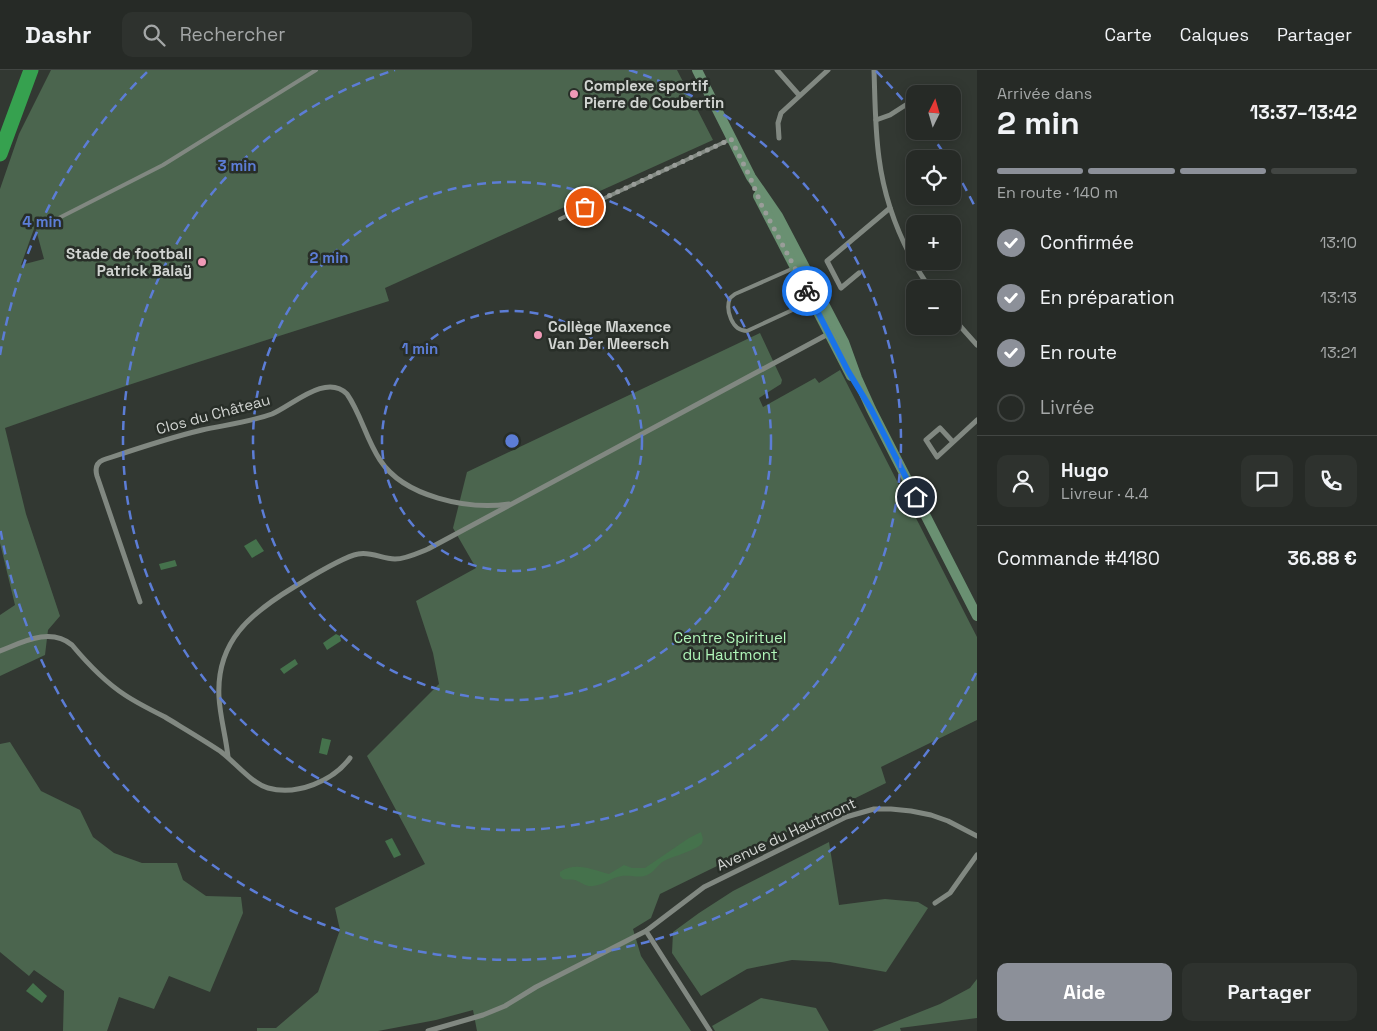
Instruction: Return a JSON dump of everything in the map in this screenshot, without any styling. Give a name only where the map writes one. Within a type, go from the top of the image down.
[{"type":"highway","points":[[0,154],[31,70]]},
{"type":"main road","points":[[697,70],[750,177],[761,204],[799,266],[833,331],[846,348],[871,409],[977,616]]},
{"type":"street","points":[[777,70],[799,95]]},
{"type":"street","points":[[779,138],[779,118],[784,109],[828,70]]},
{"type":"street","points":[[874,70],[878,158],[890,208],[906,247],[925,280]]},
{"type":"street","points":[[876,120],[890,115],[906,105]]},
{"type":"street","points":[[859,273],[841,288],[827,261],[890,208]]},
{"type":"street","points":[[961,327],[977,345]]},
{"type":"street","points":[[228,757],[219,696],[225,656],[240,628],[271,601],[300,583],[360,553],[370,553],[395,559],[428,549],[833,331]]},
{"type":"street","name":"Clos du Château","points":[[140,602],[97,476],[96,469],[98,463],[101,460],[167,439],[266,416],[318,389],[335,387],[347,394],[380,460],[391,473],[412,488],[428,495],[457,502],[488,505],[512,503]]},
{"type":"street","points":[[953,442],[940,428],[926,440],[937,457],[977,420]]},
{"type":"street","points":[[0,650],[44,637],[54,636],[64,640],[72,645],[115,688],[206,742],[228,757],[259,784],[267,788],[281,790],[312,785],[339,770],[350,758]]},
{"type":"street","name":"Avenue du Hautmont","points":[[428,1031],[495,1011],[536,987],[646,931],[704,887],[857,813],[881,809],[911,811],[948,821],[977,836]]},
{"type":"street","points":[[935,903],[950,893],[977,854]]},
{"type":"street","points":[[646,931],[710,1031]]},
{"type":"lane","points":[[55,220],[163,165],[316,70]]},
{"type":"lane","points":[[560,219],[731,139]]},
{"type":"lane","points":[[799,266],[735,294],[730,298],[728,307],[731,319],[738,328],[746,331],[816,300]]},
{"type":"green space","points":[[51,70],[677,70],[713,140],[385,288],[389,301],[149,378],[5,428],[26,514],[60,616],[48,630],[45,655],[0,676],[0,615],[15,605],[0,543],[0,189],[19,134]],"holes":[[[35,226],[44,259],[21,265]]]},
{"type":"green space","name":"Centre Spirituel du Hautmont","points":[[760,333],[782,380],[781,384],[759,398],[763,407],[815,378],[819,383],[840,370],[977,637],[977,720],[881,767],[886,783],[660,894],[651,918],[633,929],[641,956],[691,1031],[477,1031],[473,1010],[436,1020],[378,1031],[257,1031],[257,1028],[276,1028],[318,992],[340,930],[335,908],[425,864],[367,756],[439,684],[433,653],[416,601],[476,568],[453,528],[467,472]]},
{"type":"green space","points":[[10,742],[41,791],[80,810],[93,837],[114,853],[142,863],[177,863],[183,880],[206,896],[241,897],[243,913],[210,992],[169,976],[154,1009],[119,997],[107,1031],[63,1031],[64,991],[34,970],[29,976],[0,952],[0,744]]},
{"type":"green space","points":[[829,842],[839,905],[885,899],[918,902],[928,908],[886,972],[830,962],[792,960],[747,969],[701,996],[672,953],[673,932],[733,891]]},
{"type":"green space","points":[[977,979],[977,1018],[900,1028],[901,1031],[872,1031],[940,1004],[970,988]]},
{"type":"green space","points":[[761,998],[816,1008],[829,1031],[715,1031],[712,1026]]},
{"type":"shaded area","points":[[256,539],[264,551],[252,558],[244,546]]},
{"type":"shaded area","points":[[175,560],[177,566],[161,570],[159,564]]},
{"type":"shaded area","points":[[336,634],[340,636],[341,641],[327,650],[323,643]]},
{"type":"shaded area","points":[[295,659],[298,664],[284,674],[280,669]]},
{"type":"shaded area","points":[[322,738],[331,740],[327,755],[319,753]]},
{"type":"shaded area","points":[[701,832],[703,840],[700,845],[664,861],[651,873],[640,877],[618,877],[590,886],[575,880],[563,879],[560,876],[560,872],[572,867],[584,867],[609,874],[624,865],[632,868],[645,868]]},
{"type":"shaded area","points":[[392,838],[401,855],[394,858],[385,841]]},
{"type":"shaded area","points":[[33,983],[47,996],[42,1003],[26,991]]},
{"type":"way so far","points":[[585,207],[731,139],[761,204],[807,291]]},
{"type":"place","name":"Complexe sportif Pierre de Coubertin","points":[[574,94]]},
{"type":"place","name":"Stade de football Patrick Balaÿ","points":[[202,262]]},
{"type":"place","name":"Collège Maxence Van Der Meersch","points":[[538,335]]},
{"type":"route","points":[[807,291],[916,497]]}]
